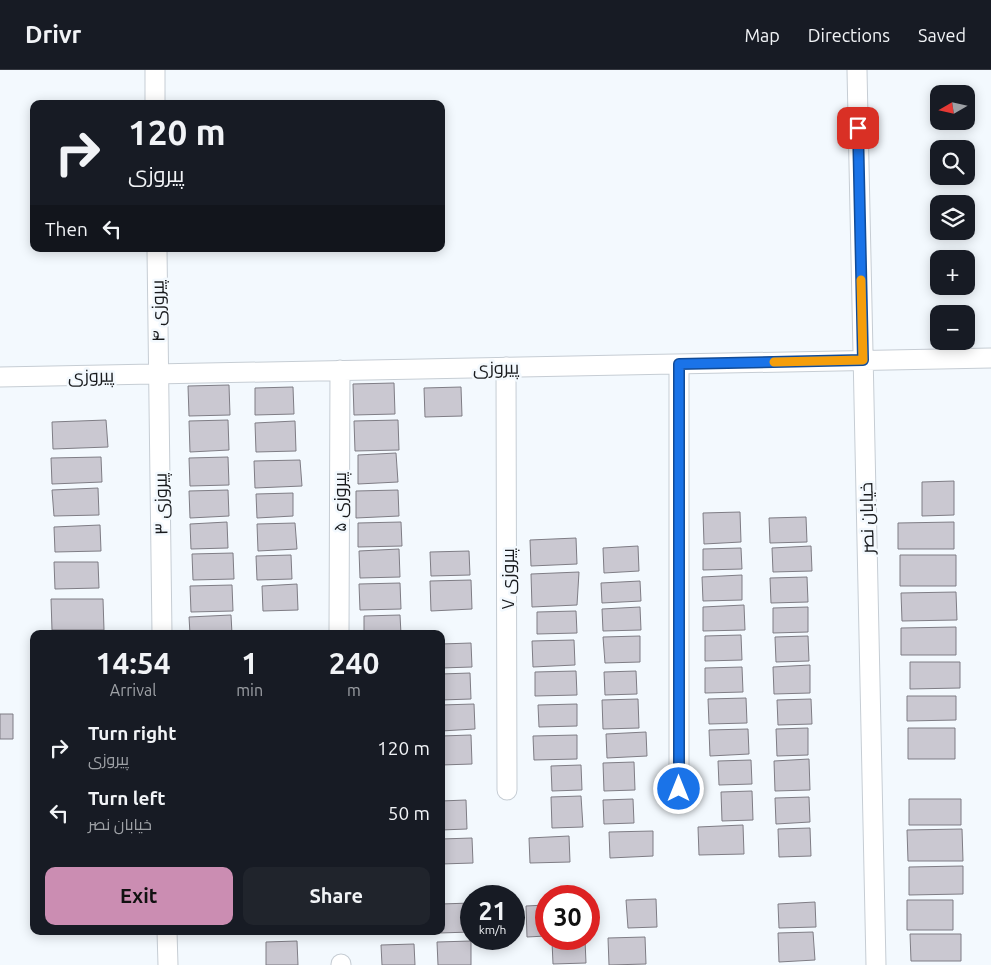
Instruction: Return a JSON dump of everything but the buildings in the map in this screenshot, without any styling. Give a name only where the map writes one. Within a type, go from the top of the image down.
[{"type":"street","points":[[155,70],[155,100]]},
{"type":"street","name":"خیابان نصر","points":[[857,70],[876,965]]},
{"type":"street","name":"پیروزی ۴","points":[[157,252],[158,374]]},
{"type":"street","name":"پیروزی","points":[[0,377],[991,358]]},
{"type":"street","points":[[679,364],[679,789]]},
{"type":"street","name":"پیروزی ۷","points":[[506,367],[507,790]]},
{"type":"street","name":"پیروزی ۵","points":[[339,630],[340,370]]},
{"type":"street","name":"پیروزی ۳","points":[[158,374],[162,630]]},
{"type":"street","points":[[167,935],[168,965]]},
{"type":"slow traffic","points":[[774,362],[863,360],[861,280]]},
{"type":"route","points":[[679,789],[679,364],[863,360],[858,128]]}]
